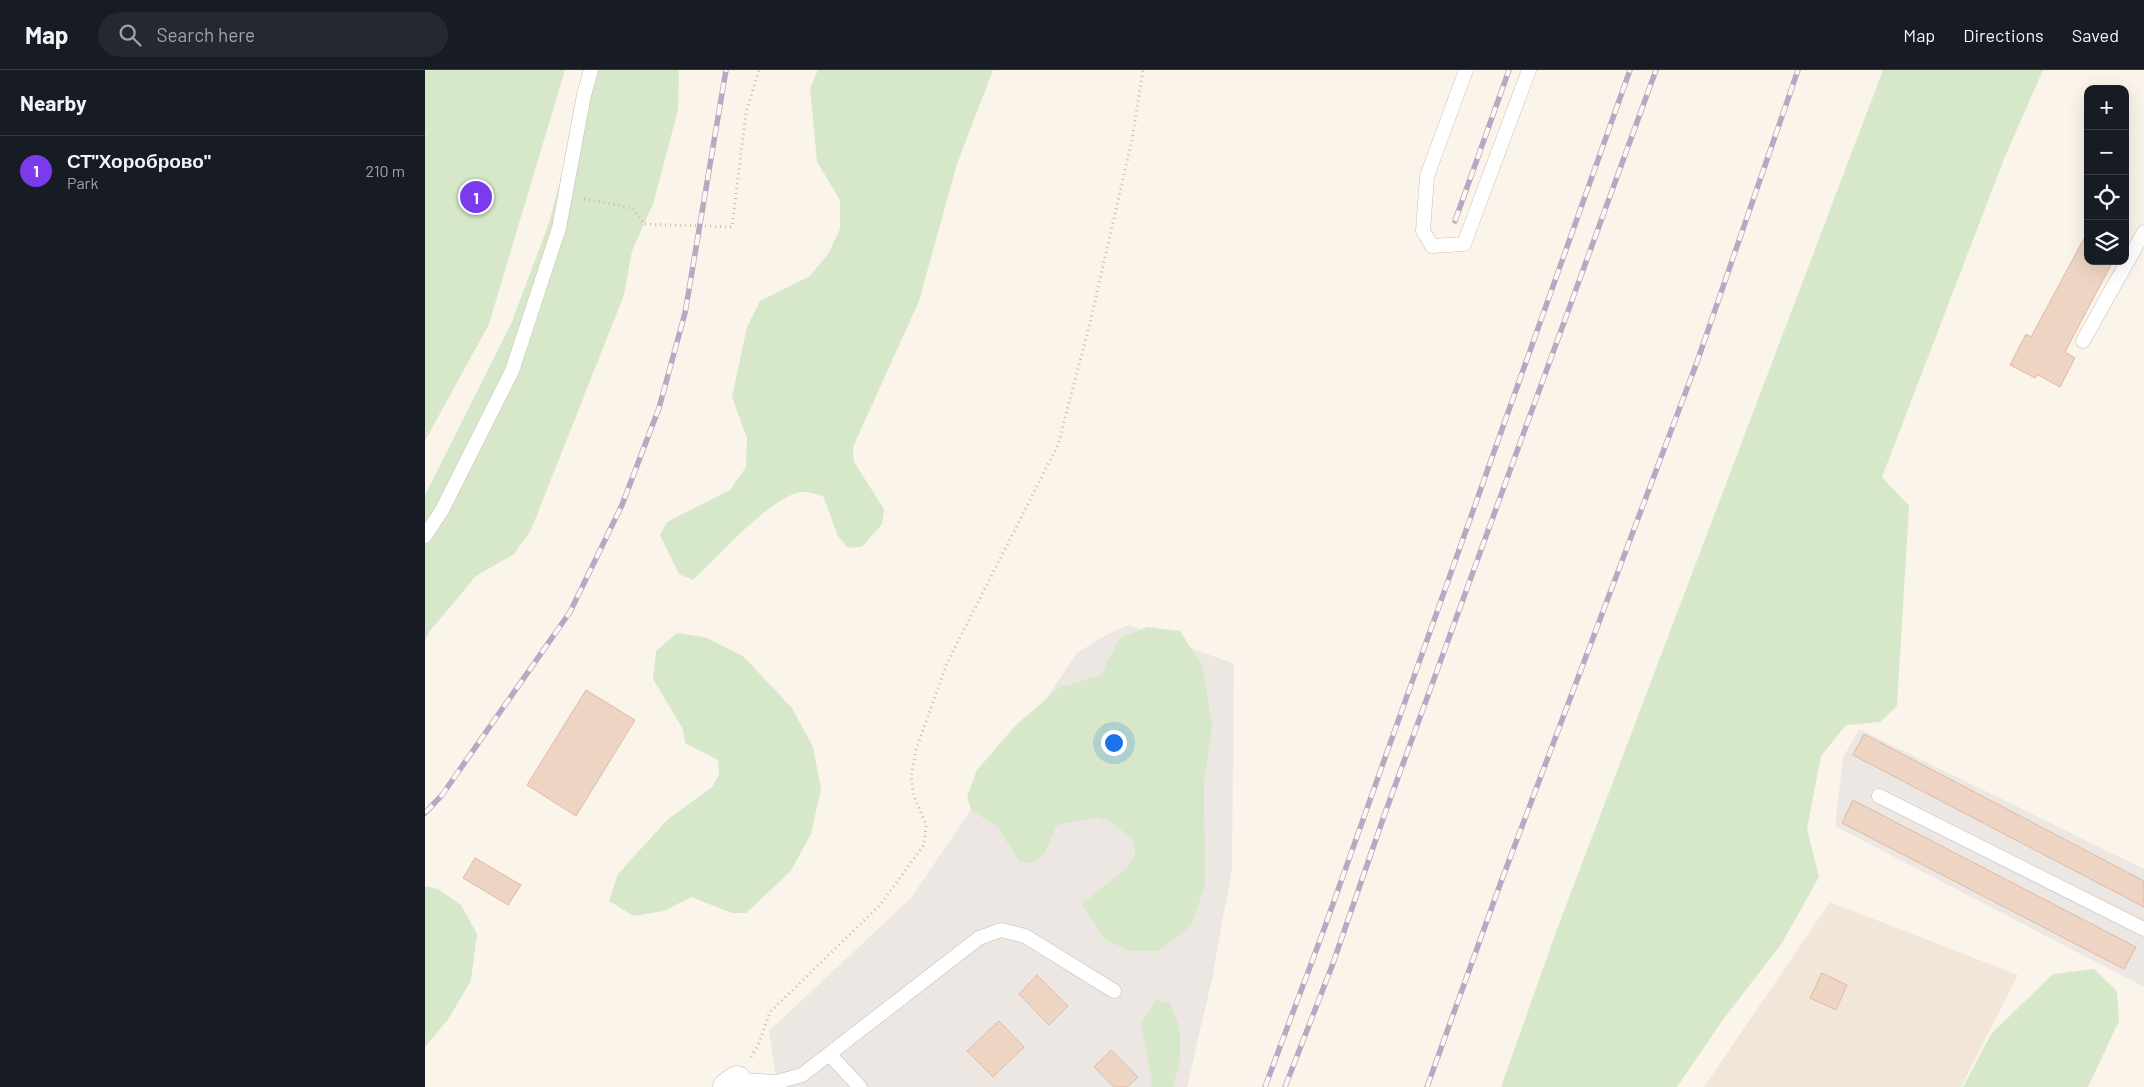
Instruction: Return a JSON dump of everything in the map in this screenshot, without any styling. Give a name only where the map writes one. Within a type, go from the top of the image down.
[{"type":"lane","points":[[425,536],[442,510],[512,371],[559,228],[584,95],[591,70]]},
{"type":"lane","points":[[1466,70],[1427,176],[1423,231],[1432,246],[1464,244],[1529,70]]},
{"type":"lane","points":[[2083,342],[2144,232]]},
{"type":"lane","points":[[1879,796],[2144,929]]},
{"type":"lane","points":[[732,1084],[777,1082],[802,1074],[979,938],[1001,930],[1025,936],[1115,991]]},
{"type":"lane","points":[[829,1054],[860,1087]]},
{"type":"path","points":[[565,195],[632,208],[644,224],[732,227],[746,112],[759,70]]},
{"type":"path","points":[[732,1084],[759,1043],[770,1012],[880,905],[924,845],[927,825],[914,796],[911,776],[916,750],[947,663],[1058,445],[1089,327],[1132,140],[1143,70]]},
{"type":"shaded area","points":[[1129,625],[1234,664],[1232,868],[1212,979],[1187,1087],[774,1087],[777,1082],[769,1031],[911,898],[1077,653],[1108,634]]},
{"type":"shaded area","points":[[1859,729],[2144,869],[2144,987],[1835,826],[1843,758]]},
{"type":"shaded area","points":[[1830,902],[2018,975],[1961,1087],[1704,1087]]},
{"type":"green space","points":[[425,70],[565,70],[489,324],[425,441]]},
{"type":"green space","points":[[584,70],[679,70],[678,110],[653,204],[632,251],[624,295],[531,530],[514,554],[476,576],[430,631],[425,641],[425,495],[511,324],[549,223],[570,144]]},
{"type":"green space","points":[[818,70],[993,70],[957,164],[919,301],[853,447],[854,462],[884,509],[882,524],[862,547],[848,548],[838,536],[823,496],[808,492],[793,494],[781,500],[755,520],[693,580],[679,574],[660,535],[667,522],[730,490],[746,467],[747,438],[732,397],[747,327],[760,301],[810,276],[828,254],[840,229],[840,200],[817,162],[810,88]]},
{"type":"green space","points":[[1883,70],[2043,70],[2004,159],[1882,477],[1909,506],[1897,706],[1880,722],[1846,725],[1821,756],[1807,829],[1819,877],[1782,943],[1722,1021],[1677,1087],[1501,1087],[1556,932]]},
{"type":"green space","points":[[1147,627],[1180,631],[1203,667],[1212,726],[1204,783],[1205,885],[1191,926],[1158,951],[1131,951],[1104,939],[1082,904],[1128,867],[1135,854],[1133,840],[1111,822],[1098,817],[1057,825],[1044,854],[1032,863],[1019,861],[997,826],[972,811],[967,797],[977,770],[1016,725],[1060,687],[1100,676],[1119,639]]},
{"type":"green space","points":[[677,633],[705,637],[743,656],[792,708],[813,747],[821,789],[811,834],[790,872],[746,913],[732,913],[691,897],[664,911],[634,916],[609,901],[618,874],[667,820],[712,787],[719,774],[718,760],[685,743],[683,729],[653,679],[656,651]]},
{"type":"green space","points":[[425,886],[438,889],[461,905],[477,934],[471,980],[449,1018],[425,1047]]},
{"type":"green space","points":[[2094,969],[2117,991],[2119,1021],[2088,1087],[1963,1087],[1991,1034],[2053,974]]},
{"type":"green space","points":[[1156,1000],[1170,1003],[1180,1030],[1180,1059],[1173,1087],[1151,1087],[1152,1080],[1141,1024]]},
{"type":"building","points":[[2084,238],[2084,265],[2111,265],[2065,352],[2075,358],[2060,387],[2038,375],[2035,378],[2010,365],[2026,334],[2031,337]]},
{"type":"building","points":[[586,690],[635,720],[576,816],[527,785]]},
{"type":"building","points":[[1864,734],[2144,881],[2144,907],[1853,755]]},
{"type":"building","points":[[1853,800],[2136,947],[2124,969],[1842,823]]},
{"type":"building","points":[[475,858],[521,885],[508,905],[463,878]]},
{"type":"building","points":[[1822,973],[1847,985],[1836,1010],[1810,998]]},
{"type":"building","points":[[1037,975],[1068,1006],[1049,1025],[1019,994]]},
{"type":"building","points":[[999,1021],[1024,1047],[993,1077],[967,1051]]},
{"type":"building","points":[[1111,1050],[1138,1077],[1127,1087],[1114,1087],[1094,1067]]},
{"type":"railway","points":[[425,813],[442,795],[570,612],[622,505],[659,408],[685,313],[726,70]]},
{"type":"railway","points":[[1455,221],[1509,70]]},
{"type":"railway","points":[[1265,1087],[1323,932],[1630,70]]},
{"type":"railway","points":[[1285,1087],[1332,966],[1384,816],[1656,70]]},
{"type":"railway","points":[[1427,1087],[1501,882],[1697,362],[1798,70]]},
{"type":"place","name":"СТ\"Хороброво\"","points":[[476,197]]}]
